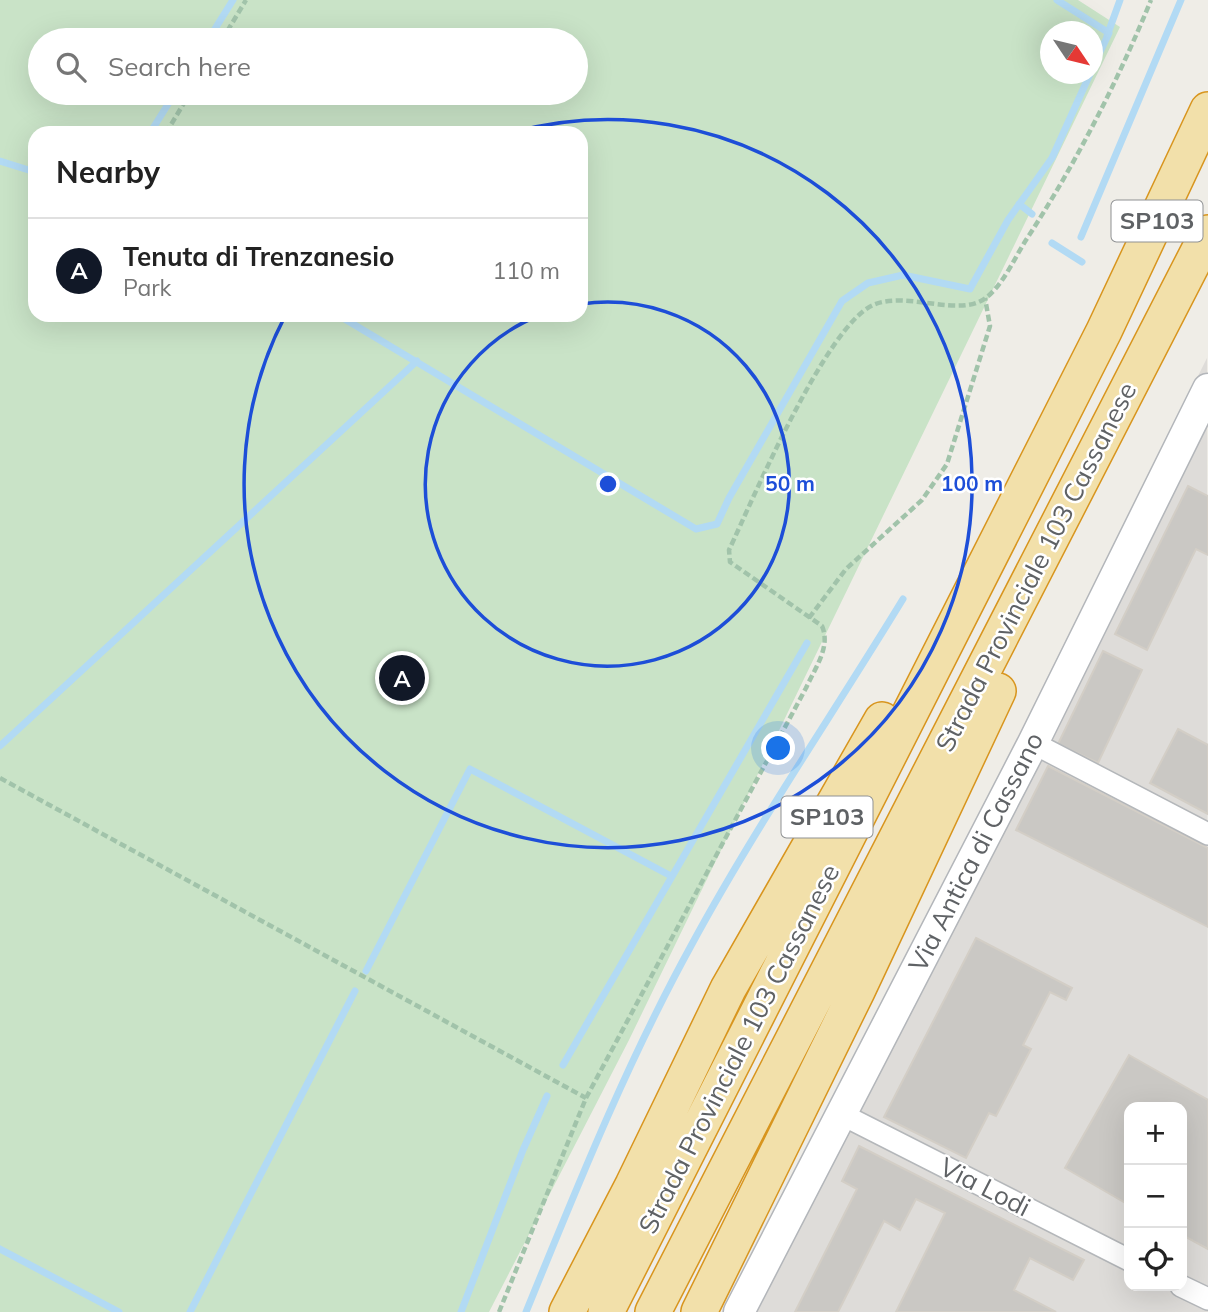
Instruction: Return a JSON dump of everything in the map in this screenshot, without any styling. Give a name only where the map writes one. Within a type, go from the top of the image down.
[{"type":"highway","name":"Strada Provinciale 103 Cassanese","points":[[606,1312],[1104,331],[1208,110]]},
{"type":"highway","name":"Strada Provinciale 103 Cassanese","points":[[653,1312],[1208,233]]},
{"type":"highway","name":"SP103","points":[[567,1312],[633,1185],[728,989],[1104,331]]},
{"type":"highway","name":"SP103","points":[[699,1312],[857,991],[1043,597],[1140,366]]},
{"type":"main road","name":"Via Antica di Cassano","points":[[739,1312],[1033,743],[1208,389]]},
{"type":"street","points":[[1033,743],[1208,834]]},
{"type":"street","name":"Via Lodi","points":[[841,1114],[1124,1256]]},
{"type":"street","points":[[1187,1289],[1208,1299]]},
{"type":"path","points":[[229,28],[246,0]]},
{"type":"path","points":[[499,1312],[586,1097],[825,648],[827,636],[822,626],[730,562],[729,550],[805,391],[854,317],[873,304],[902,299],[958,306],[976,303],[995,289],[1065,179],[1151,0]]},
{"type":"path","points":[[170,126],[183,105]]},
{"type":"path","points":[[809,618],[846,569],[922,500],[947,464],[990,326],[985,298]]},
{"type":"path","points":[[0,778],[586,1097]]},
{"type":"shaded area","points":[[1207,358],[1208,1312],[722,1312],[922,928]]},
{"type":"green space","points":[[0,0],[1078,0],[1120,27],[1103,62],[1103,21],[1040,21],[1040,84],[1092,84],[629,1040],[489,1312],[0,1312]]},
{"type":"building","points":[[1188,486],[1208,496],[1208,555],[1196,549],[1147,650],[1115,634]]},
{"type":"building","points":[[1103,651],[1142,670],[1098,763],[1058,744]]},
{"type":"building","points":[[1178,729],[1208,745],[1208,814],[1150,783]]},
{"type":"building","points":[[1048,766],[1208,848],[1208,927],[1016,830]]},
{"type":"building","points":[[976,938],[1072,988],[1066,1000],[1050,992],[1023,1045],[1031,1049],[996,1116],[989,1113],[966,1158],[884,1117]]},
{"type":"building","points":[[1129,1055],[1208,1100],[1208,1249],[1187,1238],[1187,1102],[1124,1102],[1124,1202],[1065,1168]]},
{"type":"building","points":[[859,1146],[1084,1260],[1073,1280],[1030,1258],[1014,1290],[1056,1312],[896,1312],[945,1213],[916,1199],[900,1230],[884,1221],[838,1312],[795,1312],[857,1189],[842,1181]]},
{"type":"waterway","points":[[216,28],[233,0]]},
{"type":"waterway","points":[[1057,0],[1090,21]]},
{"type":"waterway","points":[[1107,36],[1120,0]]},
{"type":"waterway","points":[[1081,237],[1181,0]]},
{"type":"waterway","points":[[1103,29],[1109,33],[1103,46]]},
{"type":"waterway","points":[[350,322],[696,529],[717,524],[729,498],[842,301],[868,283],[903,275],[970,289],[1008,220],[1052,158],[1085,84]]},
{"type":"waterway","points":[[154,126],[168,105]]},
{"type":"waterway","points":[[0,161],[28,170]]},
{"type":"waterway","points":[[1019,204],[1032,214]]},
{"type":"waterway","points":[[1052,243],[1082,262]]},
{"type":"waterway","points":[[0,746],[417,361]]},
{"type":"waterway","points":[[526,1312],[604,1125],[668,989],[742,856],[903,599]]},
{"type":"waterway","points":[[563,1065],[807,643]]},
{"type":"waterway","points":[[366,971],[470,769],[671,876]]},
{"type":"waterway","points":[[190,1312],[355,991]]},
{"type":"waterway","points":[[461,1312],[523,1150],[547,1096]]},
{"type":"waterway","points":[[0,1249],[119,1312]]},
{"type":"place","name":"Tenuta di Trenzanesio","points":[[402,678]]}]
